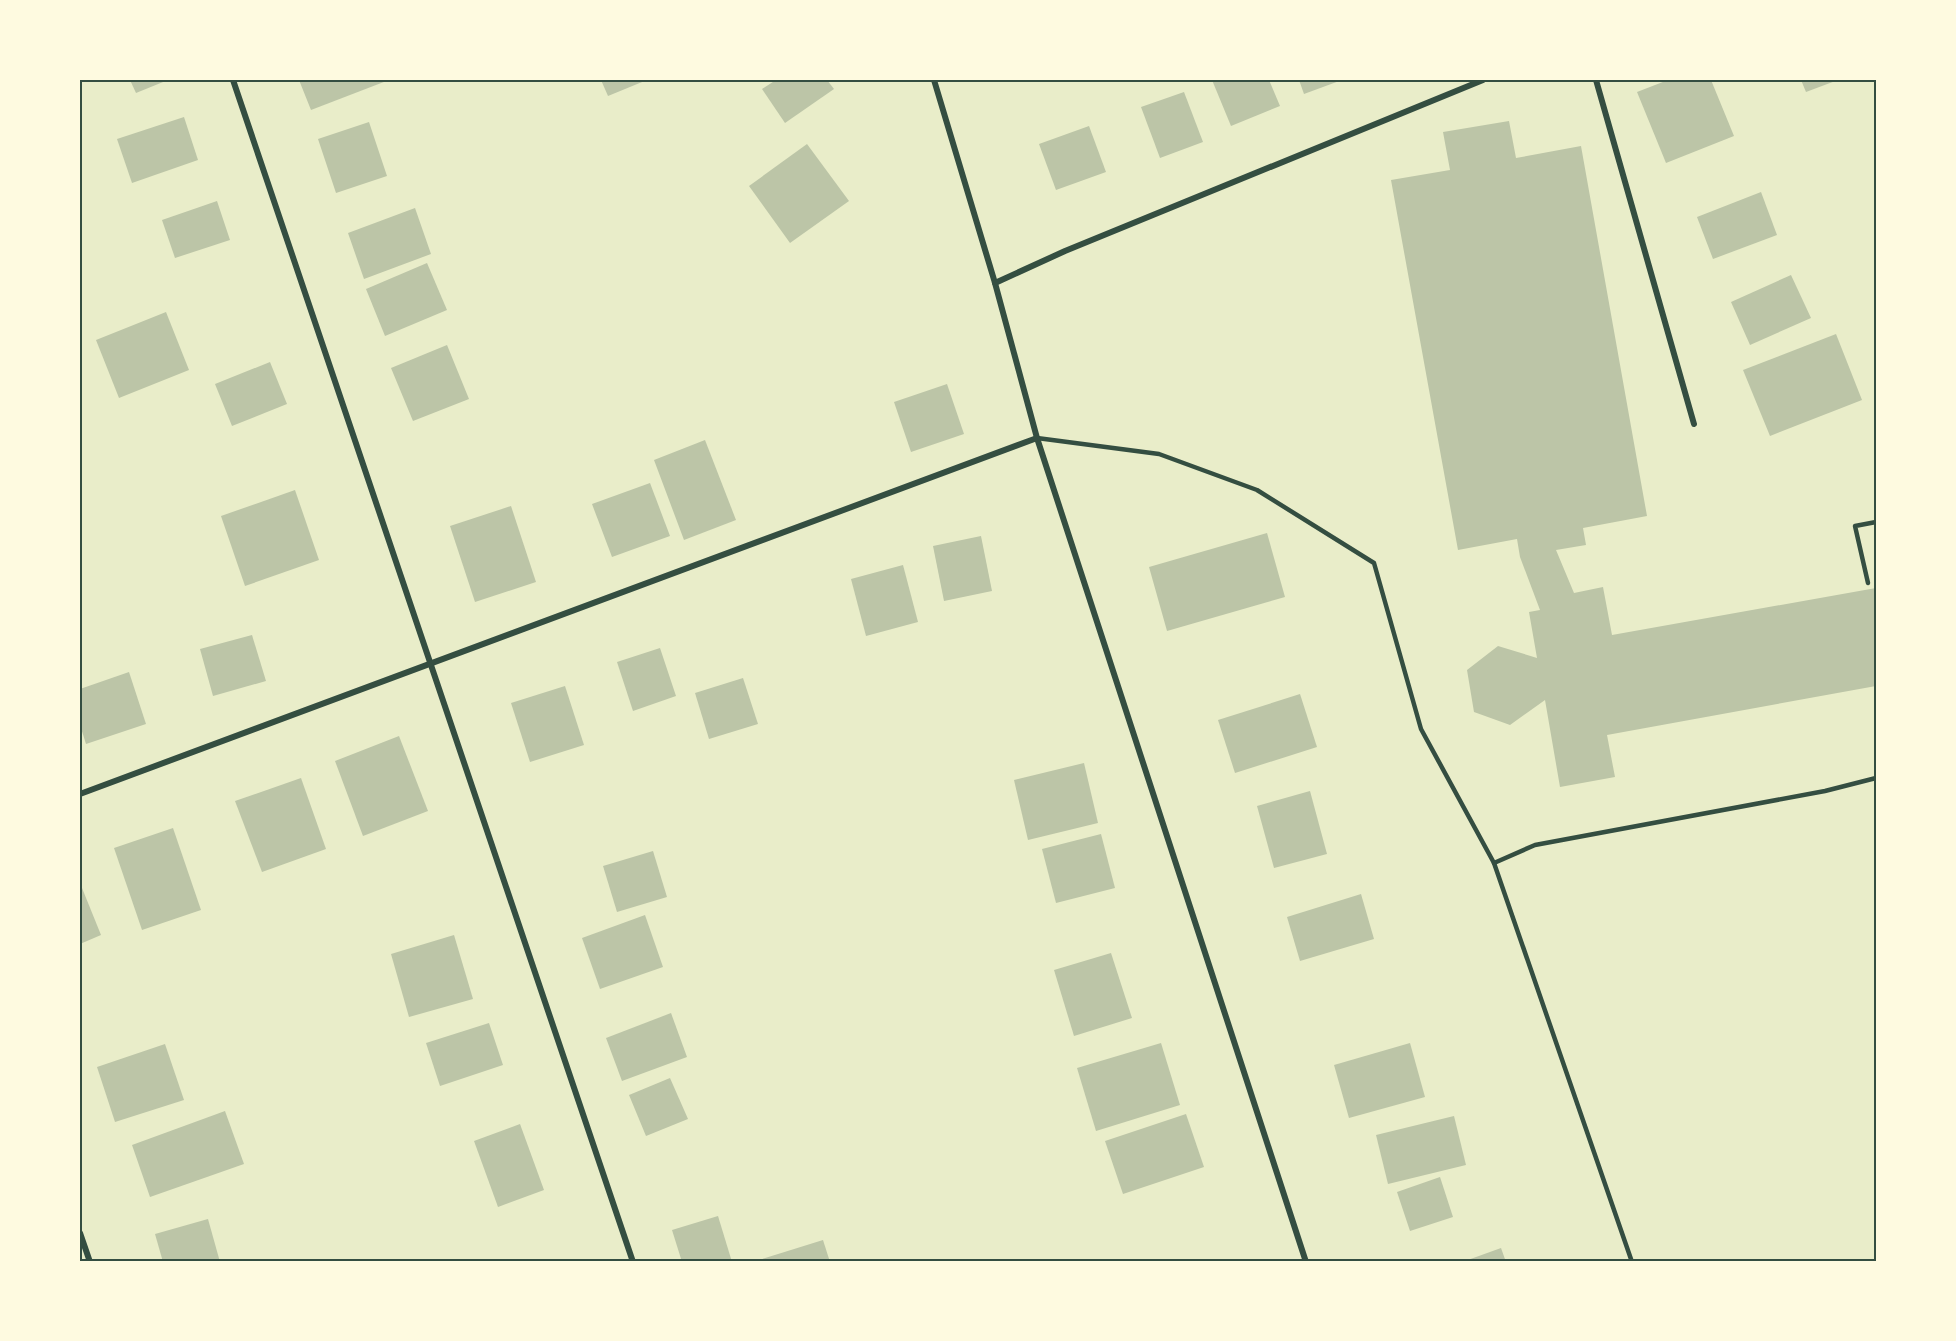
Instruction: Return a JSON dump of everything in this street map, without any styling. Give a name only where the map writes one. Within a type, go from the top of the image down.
[{"type":"street","points":[[233,80],[633,1262]]},
{"type":"street","points":[[934,80],[995,283],[1037,438],[1306,1262]]},
{"type":"street","points":[[995,283],[1076,247],[1483,80]]},
{"type":"street","points":[[1596,80],[1694,424]]},
{"type":"street","points":[[80,794],[1037,438]]},
{"type":"street","points":[[80,1233],[90,1262]]},
{"type":"lane","points":[[1037,438],[1159,454],[1257,490],[1374,563],[1421,729],[1494,863],[1632,1262]]},
{"type":"lane","points":[[1868,583],[1855,526],[1876,522]]},
{"type":"lane","points":[[1494,863],[1535,845],[1825,791],[1876,778]]},
{"type":"building","points":[[130,80],[168,80],[136,93]]},
{"type":"building","points":[[299,80],[389,80],[311,110]]},
{"type":"building","points":[[601,80],[647,80],[608,96]]},
{"type":"building","points":[[776,80],[827,80],[834,89],[785,123],[762,89]]},
{"type":"building","points":[[1212,80],[1269,80],[1280,106],[1231,126]]},
{"type":"building","points":[[1299,80],[1342,80],[1304,94]]},
{"type":"building","points":[[1668,80],[1711,80],[1734,136],[1666,163],[1637,92]]},
{"type":"building","points":[[1801,80],[1838,80],[1806,92]]},
{"type":"building","points":[[1184,92],[1203,142],[1160,158],[1141,107]]},
{"type":"building","points":[[184,117],[198,160],[132,183],[117,139]]},
{"type":"building","points":[[1509,121],[1516,158],[1581,146],[1647,516],[1583,528],[1586,545],[1556,550],[1574,593],[1603,587],[1612,635],[1876,588],[1876,686],[1607,735],[1615,777],[1560,787],[1545,700],[1510,725],[1474,712],[1467,670],[1498,646],[1537,658],[1529,612],[1540,610],[1520,557],[1517,539],[1458,550],[1391,180],[1450,170],[1443,132]]},
{"type":"building","points":[[369,122],[387,176],[336,193],[318,139]]},
{"type":"building","points":[[1089,126],[1106,172],[1056,190],[1039,144]]},
{"type":"building","points":[[807,144],[849,201],[790,243],[749,186]]},
{"type":"building","points":[[1761,192],[1777,235],[1713,259],[1697,217]]},
{"type":"building","points":[[217,201],[230,240],[175,258],[162,220]]},
{"type":"building","points":[[415,208],[431,254],[364,279],[348,233]]},
{"type":"building","points":[[427,263],[447,310],[385,336],[366,289]]},
{"type":"building","points":[[1791,275],[1811,318],[1750,345],[1731,302]]},
{"type":"building","points":[[166,312],[189,370],[119,398],[96,340]]},
{"type":"building","points":[[1836,334],[1862,400],[1770,436],[1743,370]]},
{"type":"building","points":[[447,345],[469,399],[413,421],[391,368]]},
{"type":"building","points":[[270,362],[287,404],[232,426],[215,384]]},
{"type":"building","points":[[947,384],[964,434],[911,452],[894,402]]},
{"type":"building","points":[[705,440],[736,520],[684,540],[654,460]]},
{"type":"building","points":[[650,483],[670,536],[612,557],[592,504]]},
{"type":"building","points":[[295,490],[319,560],[245,586],[221,516]]},
{"type":"building","points":[[511,506],[536,582],[475,602],[450,526]]},
{"type":"building","points":[[1267,533],[1285,597],[1167,631],[1149,567]]},
{"type":"building","points":[[981,536],[992,591],[944,601],[933,546]]},
{"type":"building","points":[[903,565],[918,622],[866,636],[851,579]]},
{"type":"building","points":[[252,635],[266,681],[213,696],[200,649]]},
{"type":"building","points":[[660,648],[676,696],[633,711],[617,662]]},
{"type":"building","points":[[129,672],[146,724],[86,744],[80,725],[80,689]]},
{"type":"building","points":[[743,678],[758,724],[709,739],[695,693]]},
{"type":"building","points":[[565,686],[584,745],[530,762],[511,703]]},
{"type":"building","points":[[1300,694],[1317,747],[1235,773],[1218,720]]},
{"type":"building","points":[[399,736],[428,811],[363,836],[335,761]]},
{"type":"building","points":[[1084,763],[1098,823],[1028,840],[1014,780]]},
{"type":"building","points":[[301,778],[326,849],[262,872],[235,801]]},
{"type":"building","points":[[1310,791],[1327,854],[1274,868],[1257,806]]},
{"type":"building","points":[[173,828],[201,910],[142,930],[114,848]]},
{"type":"building","points":[[1101,834],[1115,888],[1056,903],[1042,849]]},
{"type":"building","points":[[653,851],[667,897],[617,912],[603,866]]},
{"type":"building","points":[[80,883],[101,935],[80,944]]},
{"type":"building","points":[[1361,894],[1374,939],[1300,961],[1287,917]]},
{"type":"building","points":[[645,915],[663,967],[600,989],[582,938]]},
{"type":"building","points":[[454,935],[473,999],[409,1017],[391,954]]},
{"type":"building","points":[[1111,953],[1132,1018],[1074,1036],[1054,970]]},
{"type":"building","points":[[671,1013],[687,1057],[622,1081],[606,1038]]},
{"type":"building","points":[[489,1023],[503,1065],[440,1086],[426,1043]]},
{"type":"building","points":[[1161,1043],[1180,1105],[1096,1131],[1077,1068]]},
{"type":"building","points":[[1410,1043],[1425,1097],[1349,1118],[1334,1065]]},
{"type":"building","points":[[165,1044],[184,1100],[115,1122],[97,1067]]},
{"type":"building","points":[[670,1078],[688,1119],[646,1136],[629,1095]]},
{"type":"building","points":[[225,1111],[244,1164],[150,1197],[132,1145]]},
{"type":"building","points":[[1186,1114],[1204,1167],[1123,1194],[1105,1141]]},
{"type":"building","points":[[1454,1116],[1466,1165],[1388,1184],[1376,1135]]},
{"type":"building","points":[[520,1124],[544,1190],[498,1207],[474,1141]]},
{"type":"building","points":[[1440,1177],[1453,1217],[1410,1231],[1397,1192]]},
{"type":"building","points":[[718,1216],[732,1262],[682,1262],[672,1230]]},
{"type":"building","points":[[208,1219],[220,1262],[163,1262],[155,1234]]},
{"type":"building","points":[[823,1240],[830,1262],[756,1262],[756,1261]]},
{"type":"building","points":[[1501,1248],[1506,1262],[1465,1262],[1465,1261]]}]
